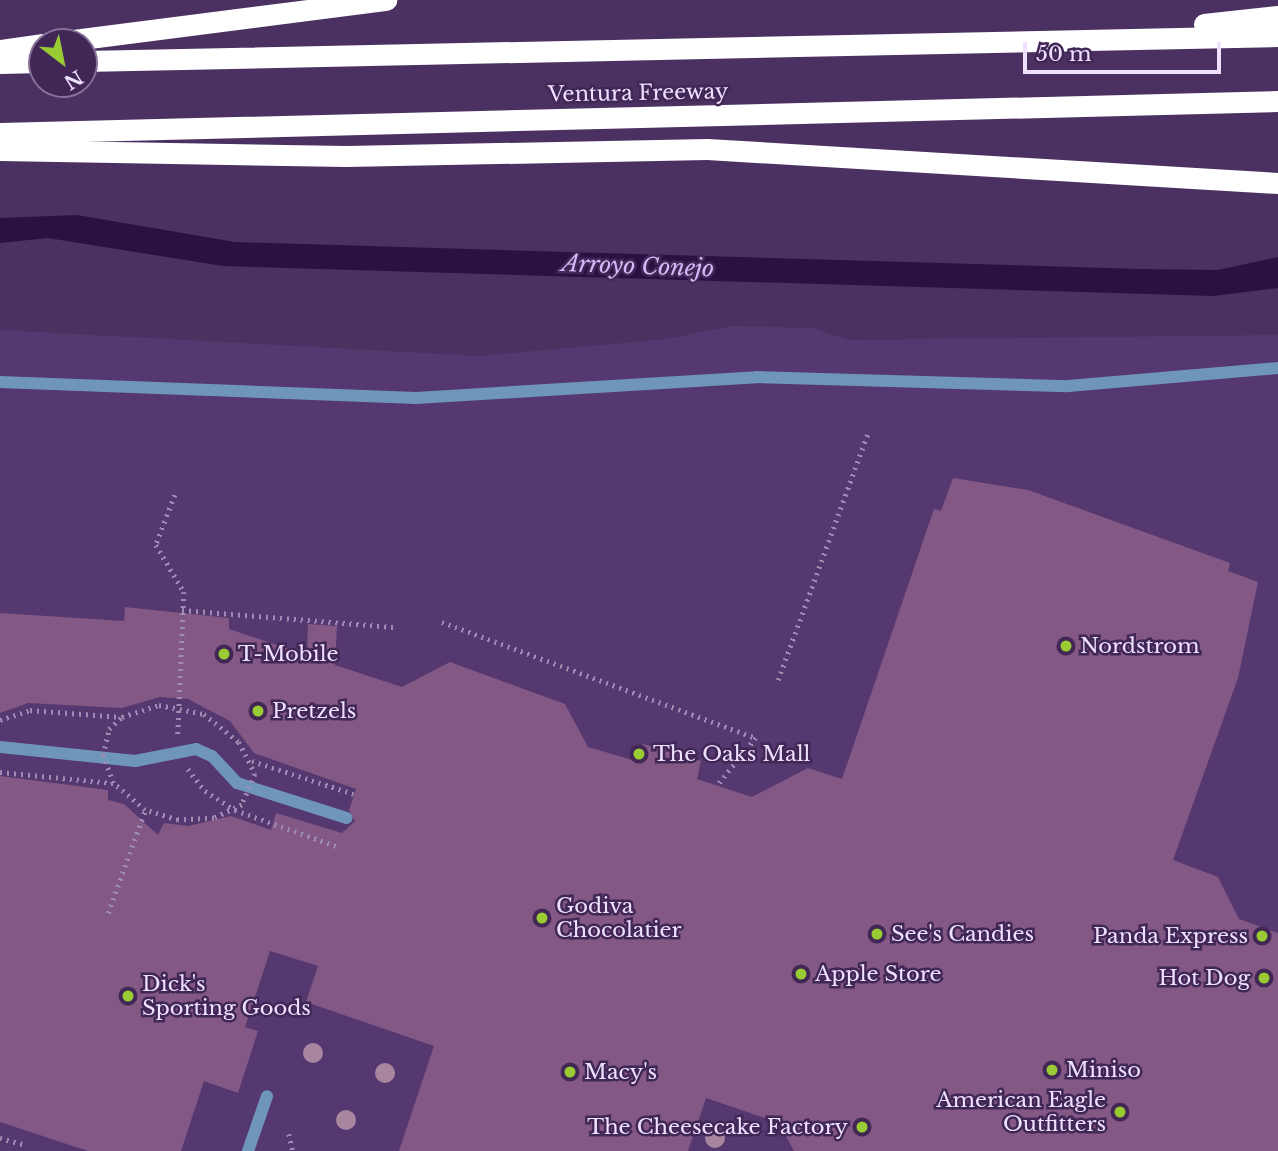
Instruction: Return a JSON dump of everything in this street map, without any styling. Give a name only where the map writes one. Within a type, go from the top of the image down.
[{"type":"highway","points":[[98,37],[386,0]]},
{"type":"highway","points":[[1086,37],[1278,16]]},
{"type":"highway","points":[[98,61],[1086,37],[1278,36]]},
{"type":"highway","points":[[0,50],[28,46]]},
{"type":"highway","points":[[0,63],[28,62]]},
{"type":"highway","name":"Ventura Freeway","points":[[0,134],[1278,101]]},
{"type":"highway","points":[[0,150],[346,156],[707,149],[1278,183]]},
{"type":"street","points":[[0,382],[416,398],[756,377],[1068,386],[1278,368]]},
{"type":"street","points":[[0,747],[135,761],[178,750],[212,756],[237,783],[346,818]]},
{"type":"street","points":[[248,1151],[267,1096]]},
{"type":"path","points":[[778,680],[868,433]]},
{"type":"path","points":[[175,495],[156,545],[184,592],[178,750]]},
{"type":"path","points":[[182,611],[393,627]]},
{"type":"path","points":[[442,622],[756,738],[717,786]]},
{"type":"path","points":[[0,720],[30,710],[122,717],[159,705],[204,714],[252,761],[354,794]]},
{"type":"path","points":[[113,783],[104,743],[122,717]]},
{"type":"path","points":[[185,761],[205,791],[235,810],[336,846]]},
{"type":"path","points":[[0,772],[113,783],[145,810],[197,821],[235,810],[254,785],[252,761]]},
{"type":"path","points":[[108,913],[145,810]]},
{"type":"path","points":[[289,1134],[293,1151]]},
{"type":"path","points":[[0,1138],[27,1145]]},
{"type":"shaded area","name":"The Oaks Mall","points":[[732,326],[812,328],[847,340],[1278,335],[1278,1151],[0,1151],[0,330],[480,356],[667,339]]},
{"type":"water","name":"Arroyo Conejo","points":[[77,215],[235,242],[1140,269],[1218,270],[1278,257],[1278,288],[1213,296],[223,266],[48,238],[0,243],[0,218]]},
{"type":"building","points":[[953,478],[1028,490],[1230,563],[1228,571],[1258,582],[1238,678],[1173,860],[1218,877],[1239,919],[1278,933],[1278,1151],[794,1151],[779,1123],[706,1098],[688,1151],[399,1151],[434,1046],[306,1002],[318,966],[270,951],[245,1027],[258,1031],[238,1093],[204,1081],[181,1151],[88,1151],[0,1122],[0,776],[108,790],[108,800],[124,804],[158,835],[164,823],[188,826],[231,816],[271,830],[276,813],[342,833],[355,821],[349,810],[356,789],[254,753],[230,721],[188,699],[160,697],[122,708],[28,703],[0,713],[0,613],[124,621],[125,607],[229,618],[229,629],[307,655],[308,624],[337,626],[335,665],[402,687],[450,662],[565,704],[588,747],[639,762],[643,744],[701,761],[697,779],[752,797],[808,768],[842,779],[934,509],[941,511]]},
{"type":"place","name":"Nordstrom","points":[[1066,646]]},
{"type":"place","name":"T-Mobile","points":[[224,654]]},
{"type":"place","name":"Pretzels","points":[[258,711]]},
{"type":"place","name":"The Oaks Mall","points":[[639,754]]},
{"type":"place","name":"Godiva Chocolatier","points":[[542,918]]},
{"type":"place","name":"See's Candies","points":[[877,934]]},
{"type":"place","name":"Panda Express","points":[[1262,936]]},
{"type":"place","name":"Apple Store","points":[[801,974]]},
{"type":"place","name":"Hot Dog","points":[[1264,978]]},
{"type":"place","name":"Dick's Sporting Goods","points":[[128,996]]},
{"type":"place","name":"Miniso","points":[[1052,1070]]},
{"type":"place","name":"Macy's","points":[[570,1072]]},
{"type":"place","name":"American Eagle Outfitters","points":[[1120,1112]]},
{"type":"place","name":"The Cheesecake Factory","points":[[862,1127]]}]
